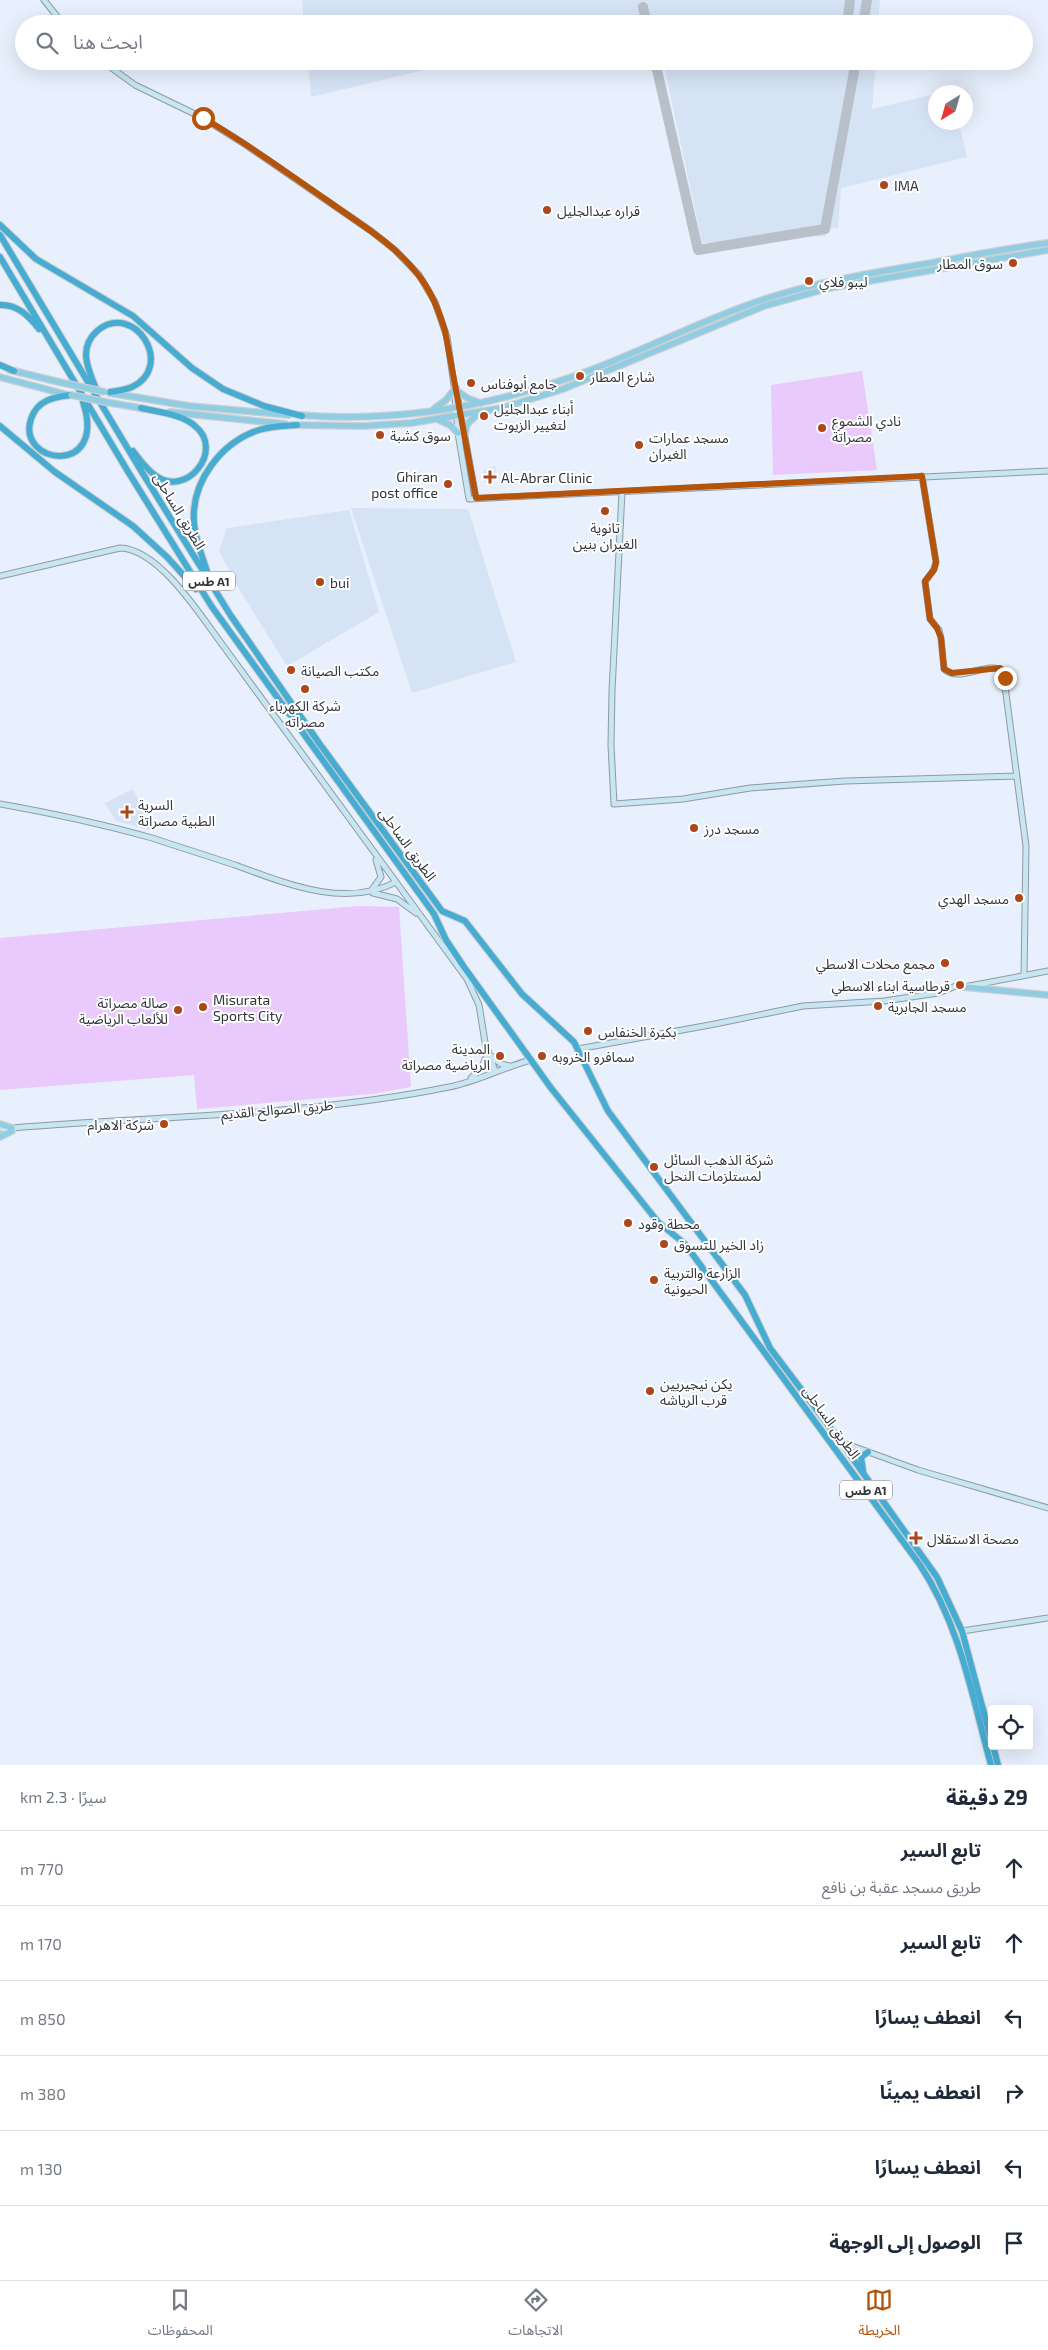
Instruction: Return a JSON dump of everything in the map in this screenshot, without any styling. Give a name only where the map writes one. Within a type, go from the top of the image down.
[{"type":"highway","points":[[0,225],[36,258],[133,316],[192,368],[223,389],[264,406],[302,416]]},
{"type":"highway","name":"الطريق الساحلى","points":[[0,235],[117,432],[212,586],[275,681],[442,911],[464,921],[526,999],[572,1039],[608,1111],[745,1295],[770,1348],[841,1442],[937,1577],[962,1631],[988,1730]]},
{"type":"highway","name":"الطريق الساحلى","points":[[0,257],[78,389],[212,607],[434,914],[446,940],[464,967],[551,1088],[640,1201],[663,1227],[685,1244],[828,1436],[920,1565],[937,1592],[947,1613],[962,1654],[991,1765]]},
{"type":"highway","points":[[0,305],[16,308],[25,313],[53,347]]},
{"type":"highway","points":[[104,408],[88,370],[85,354],[87,346],[95,333],[107,325],[128,325],[136,329],[148,342],[151,359],[149,367],[139,382],[132,386],[107,392]]},
{"type":"highway","points":[[0,366],[14,371]]},
{"type":"highway","points":[[71,395],[44,402],[32,417],[30,424],[31,438],[44,453],[59,457],[67,456],[75,453],[86,440],[88,422],[78,389]]},
{"type":"highway","points":[[117,432],[156,477],[174,482],[189,478],[196,473],[205,457],[205,440],[200,430],[187,421],[141,408]]},
{"type":"highway","points":[[212,586],[194,521],[199,490],[205,475],[223,452],[245,436],[273,427],[297,425]]},
{"type":"highway","points":[[0,426],[55,472],[116,513],[149,539],[212,607]]},
{"type":"highway","points":[[374,832],[381,828]]},
{"type":"highway","points":[[864,1475],[861,1460],[863,1454],[868,1452]]},
{"type":"highway","name":"الطريق الساحلى","points":[[994,1750],[998,1765]]},
{"type":"main road","points":[[14,371],[107,392],[189,406],[302,416],[358,418],[457,408],[519,395],[561,381],[708,321],[786,292],[835,280],[1045,243],[1048,235]]},
{"type":"main road","points":[[0,378],[71,395],[141,408],[297,425],[363,426],[435,420],[481,412],[554,392],[764,306],[787,299],[829,288],[1048,250]]},
{"type":"main road","points":[[432,411],[443,403],[455,389],[467,398],[482,403]]},
{"type":"main road","points":[[464,437],[467,424],[481,412]]},
{"type":"main road","points":[[435,420],[450,425],[458,433]]},
{"type":"main road","points":[[964,987],[1048,995]]},
{"type":"main road","points":[[0,1124],[13,1129]]},
{"type":"main road","points":[[0,1137],[13,1129]]},
{"type":"street","points":[[44,0],[56,15]]},
{"type":"street","points":[[115,70],[134,84],[203,118],[246,145],[396,250],[419,275],[435,302],[445,331],[455,389],[458,433],[469,499],[1048,471]]},
{"type":"street","points":[[458,416],[476,498]]},
{"type":"street","points":[[922,476],[936,562],[934,570],[925,581],[930,619],[937,628],[941,638],[944,669],[952,673],[996,668],[1004,671],[1027,860],[1024,975]]},
{"type":"street","points":[[622,492],[612,691],[611,745],[614,804],[683,799],[759,787],[1017,776]]},
{"type":"street","points":[[0,576],[110,549],[128,549],[145,556],[168,577],[191,604],[396,882],[472,989],[481,1011],[492,1072]]},
{"type":"street","points":[[0,804],[35,810],[150,838],[311,890],[334,893],[370,892],[397,899],[424,921]]},
{"type":"street","points":[[368,844],[380,867],[381,874],[378,883],[370,892]]},
{"type":"street","points":[[370,892],[396,882]]},
{"type":"street","points":[[578,1049],[802,1006],[884,1001],[938,993],[956,986],[964,987],[1048,971]]},
{"type":"street","points":[[489,1056],[498,1062],[510,1066]]},
{"type":"street","points":[[467,1081],[482,1067],[489,1056]]},
{"type":"street","name":"طريق الصوالح القديم","points":[[0,1131],[362,1102],[451,1087],[531,1060]]},
{"type":"street","points":[[841,1442],[918,1470],[1048,1508]]},
{"type":"street","points":[[962,1631],[1048,1618]]},
{"type":"shaded area","points":[[302,0],[880,0],[879,15],[303,15]]},
{"type":"shaded area","points":[[309,70],[424,70],[311,97]]},
{"type":"shaded area","points":[[665,70],[875,70],[872,109],[928,96],[928,130],[961,130],[967,157],[841,188],[838,228],[825,229],[826,236],[702,243]]},
{"type":"shaded area","name":"نادي الشموع مصراتة","points":[[862,371],[877,470],[773,475],[771,385]]},
{"type":"shaded area","name":"Al-Abrar Clinic","points":[[495,466],[497,480],[484,482],[482,474],[485,469]]},
{"type":"shaded area","points":[[351,508],[468,509],[516,662],[412,693]]},
{"type":"shaded area","points":[[349,510],[379,612],[287,666],[239,589],[219,551],[227,528]]},
{"type":"shaded area","name":"السرية الطبية مصراتة","points":[[133,789],[153,831],[116,821],[105,803]]},
{"type":"shaded area","name":"Misurata Sports City","points":[[359,906],[399,907],[411,1087],[372,1094],[197,1109],[194,1075],[0,1090],[0,938]]},
{"type":"taxiway","points":[[848,15],[850,0]]},
{"type":"taxiway","points":[[864,15],[867,0]]},
{"type":"taxiway","points":[[643,7],[645,15]]},
{"type":"taxiway","points":[[657,70],[698,250],[825,229],[854,70]]},
{"type":"place","name":"IMA","points":[[884,185]]},
{"type":"place","name":"قراره عبدالجليل","points":[[547,210]]},
{"type":"place","name":"سوق المطار","points":[[1013,263]]},
{"type":"place","name":"ليبو فلاي","points":[[809,281]]},
{"type":"place","name":"شارع المطار","points":[[580,376]]},
{"type":"place","name":"جامع أبوفناس","points":[[471,383]]},
{"type":"place","name":"أبناء عبدالجليل لتغيير الزيوت","points":[[484,416]]},
{"type":"place","name":"نادي الشموع مصراتة","points":[[822,428]]},
{"type":"place","name":"سوق كشبة","points":[[380,435]]},
{"type":"place","name":"مسجد عمارات الغيران","points":[[639,445]]},
{"type":"place","name":"Al-Abrar Clinic","points":[[490,477]]},
{"type":"place","name":"Ghiran post office","points":[[448,484]]},
{"type":"place","name":"تانوية الغيران بنين","points":[[605,511]]},
{"type":"place","name":"bui","points":[[320,582]]},
{"type":"place","name":"مكتب الصيانة","points":[[291,670]]},
{"type":"place","name":"شركة الكهرباء مصراته","points":[[305,689]]},
{"type":"place","name":"السرية الطبية مصراتة","points":[[127,812]]},
{"type":"place","name":"مسجد درز","points":[[694,828]]},
{"type":"place","name":"مسجد الهدي","points":[[1019,898]]},
{"type":"place","name":"مجمع محلات الاسطي","points":[[945,963]]},
{"type":"place","name":"قرطاسية ابناء الاسطي","points":[[960,985]]},
{"type":"place","name":"مسجد الجابرية","points":[[878,1006]]},
{"type":"place","name":"Misurata Sports City","points":[[203,1007]]},
{"type":"place","name":"صالة مصراتة للألعاب الرياضية","points":[[178,1010]]},
{"type":"place","name":"بكيرة الخنفاس","points":[[588,1031]]},
{"type":"place","name":"المدينة الرياضية مصراتة","points":[[500,1056]]},
{"type":"place","name":"سمافرو الخروبه","points":[[542,1056]]},
{"type":"place","name":"شركة الاهرام","points":[[164,1124]]},
{"type":"place","name":"شركة الذهب السائل لمستلزمات النحل","points":[[654,1167]]},
{"type":"place","name":"محطة وقود","points":[[628,1223]]},
{"type":"place","name":"زاد الخير للتسوق","points":[[664,1244]]},
{"type":"place","name":"الزارعة والتربية الحيونية","points":[[654,1280]]},
{"type":"place","name":"يكن نيجيريين قرب الرياشه","points":[[650,1391]]},
{"type":"place","name":"مصحة الاستقلال","points":[[916,1538]]},
{"type":"route","points":[[203,118],[246,145],[371,231],[396,250],[419,275],[439,310],[445,331],[476,498],[571,495],[922,476],[936,562],[934,570],[925,581],[930,619],[937,628],[941,638],[944,669],[952,673],[1000,668],[1004,671],[1005,678]]}]
